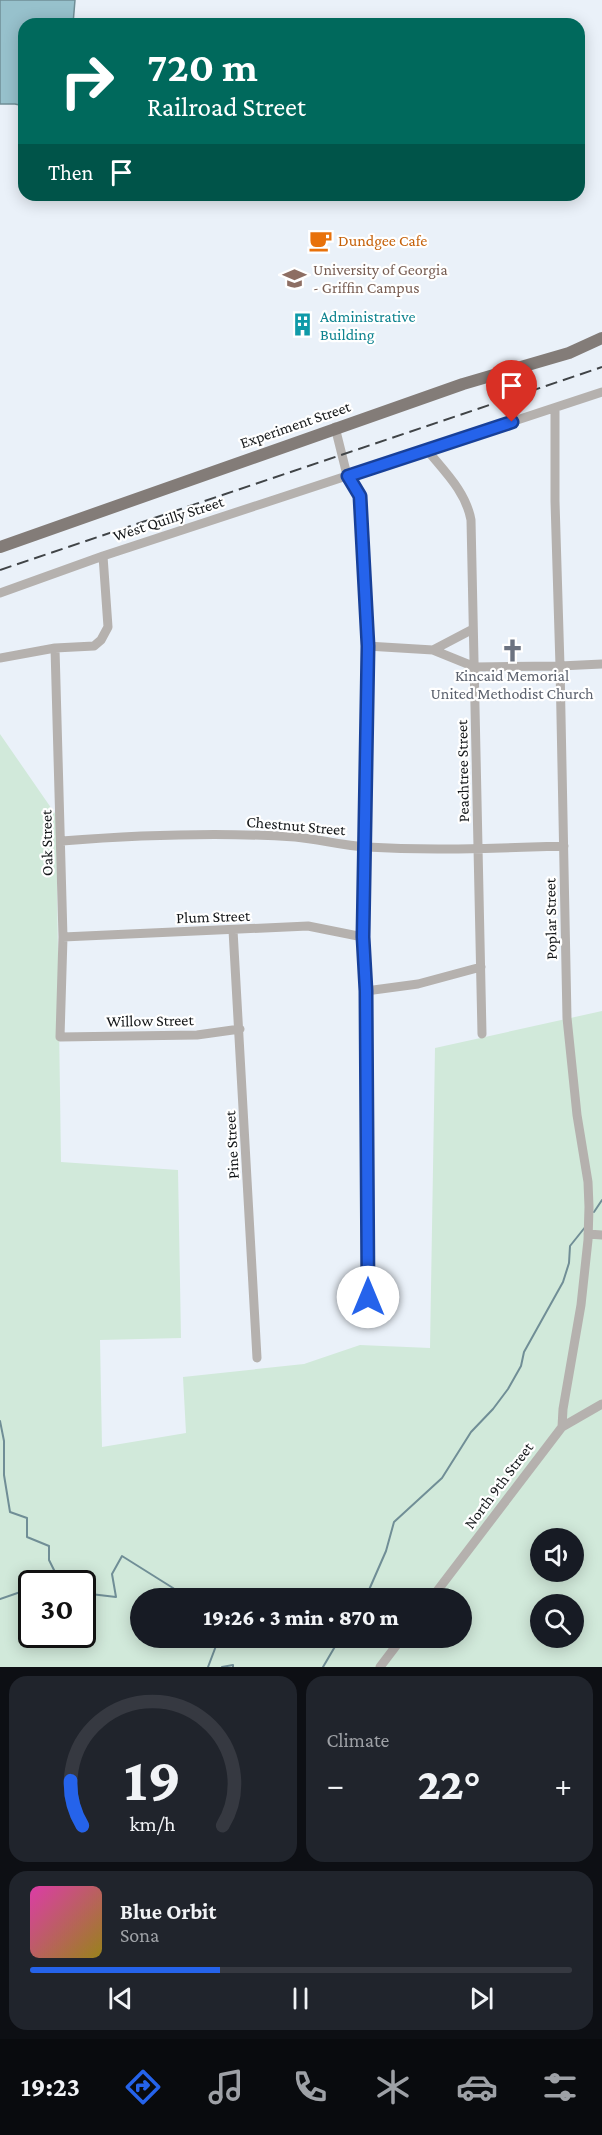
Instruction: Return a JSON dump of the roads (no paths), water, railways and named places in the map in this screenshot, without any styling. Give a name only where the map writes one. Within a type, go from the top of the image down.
[{"type":"main road","name":"Experiment Street","points":[[0,547],[335,427],[463,384],[569,353],[602,338]]},
{"type":"street","name":"West Quilly Street","points":[[0,593],[103,556],[602,392]]},
{"type":"street","name":"Poplar Street","points":[[555,408],[555,501],[567,1017],[577,1115],[588,1182],[588,1234],[581,1305],[562,1427]]},
{"type":"street","points":[[335,427],[348,476],[360,496],[368,646],[363,937],[366,991],[368,1321]]},
{"type":"street","name":"Peachtree Street","points":[[427,450],[461,492],[468,505],[471,530],[482,1034]]},
{"type":"street","points":[[0,658],[55,648],[94,646],[101,640],[108,627],[103,556]]},
{"type":"street","points":[[433,650],[473,629]]},
{"type":"street","points":[[368,646],[433,650],[475,667],[602,664]]},
{"type":"street","name":"Oak Street","points":[[55,648],[62,842],[63,937],[60,1037]]},
{"type":"street","name":"Chestnut Street","points":[[62,842],[198,834],[296,837],[365,847],[564,846]]},
{"type":"street","name":"Plum Street","points":[[63,937],[308,926],[363,937]]},
{"type":"street","name":"Pine Street","points":[[233,930],[257,1358]]},
{"type":"street","points":[[366,991],[418,984],[481,967]]},
{"type":"street","name":"Willow Street","points":[[60,1037],[197,1035],[240,1029]]},
{"type":"street","points":[[588,1234],[602,1235]]},
{"type":"street","name":"North 9th Street","points":[[439,1588],[562,1427],[602,1404]]},
{"type":"street","points":[[380,1667],[394,1648]]},
{"type":"water","points":[[0,0],[75,0],[74,18],[18,18],[18,105],[0,104]]},
{"type":"waterway","points":[[594,1212],[602,1200]]},
{"type":"waterway","points":[[370,1588],[386,1551],[394,1522],[442,1478],[471,1432],[508,1389],[521,1366],[524,1352],[563,1282],[569,1263],[570,1246],[586,1226]]},
{"type":"waterway","points":[[0,1421],[4,1441],[4,1475],[10,1512],[27,1518],[27,1537],[49,1546],[49,1560],[54,1570]]},
{"type":"waterway","points":[[96,1595],[116,1597],[112,1574],[122,1556],[173,1588]]},
{"type":"waterway","points":[[0,1599],[18,1593]]},
{"type":"waterway","points":[[208,1667],[215,1648]]},
{"type":"waterway","points":[[323,1667],[334,1648]]},
{"type":"waterway","points":[[222,1667],[233,1665],[233,1667]]},
{"type":"railway","points":[[0,570],[602,367]]},
{"type":"place","name":"Dundgee Cafe","points":[[320,240]]},
{"type":"place","name":"University of Georgia - Griffin Campus","points":[[295,278]]},
{"type":"place","name":"Administrative Building","points":[[302,325]]},
{"type":"place","name":"Kincaid Memorial United Methodist Church","points":[[512,650]]}]
